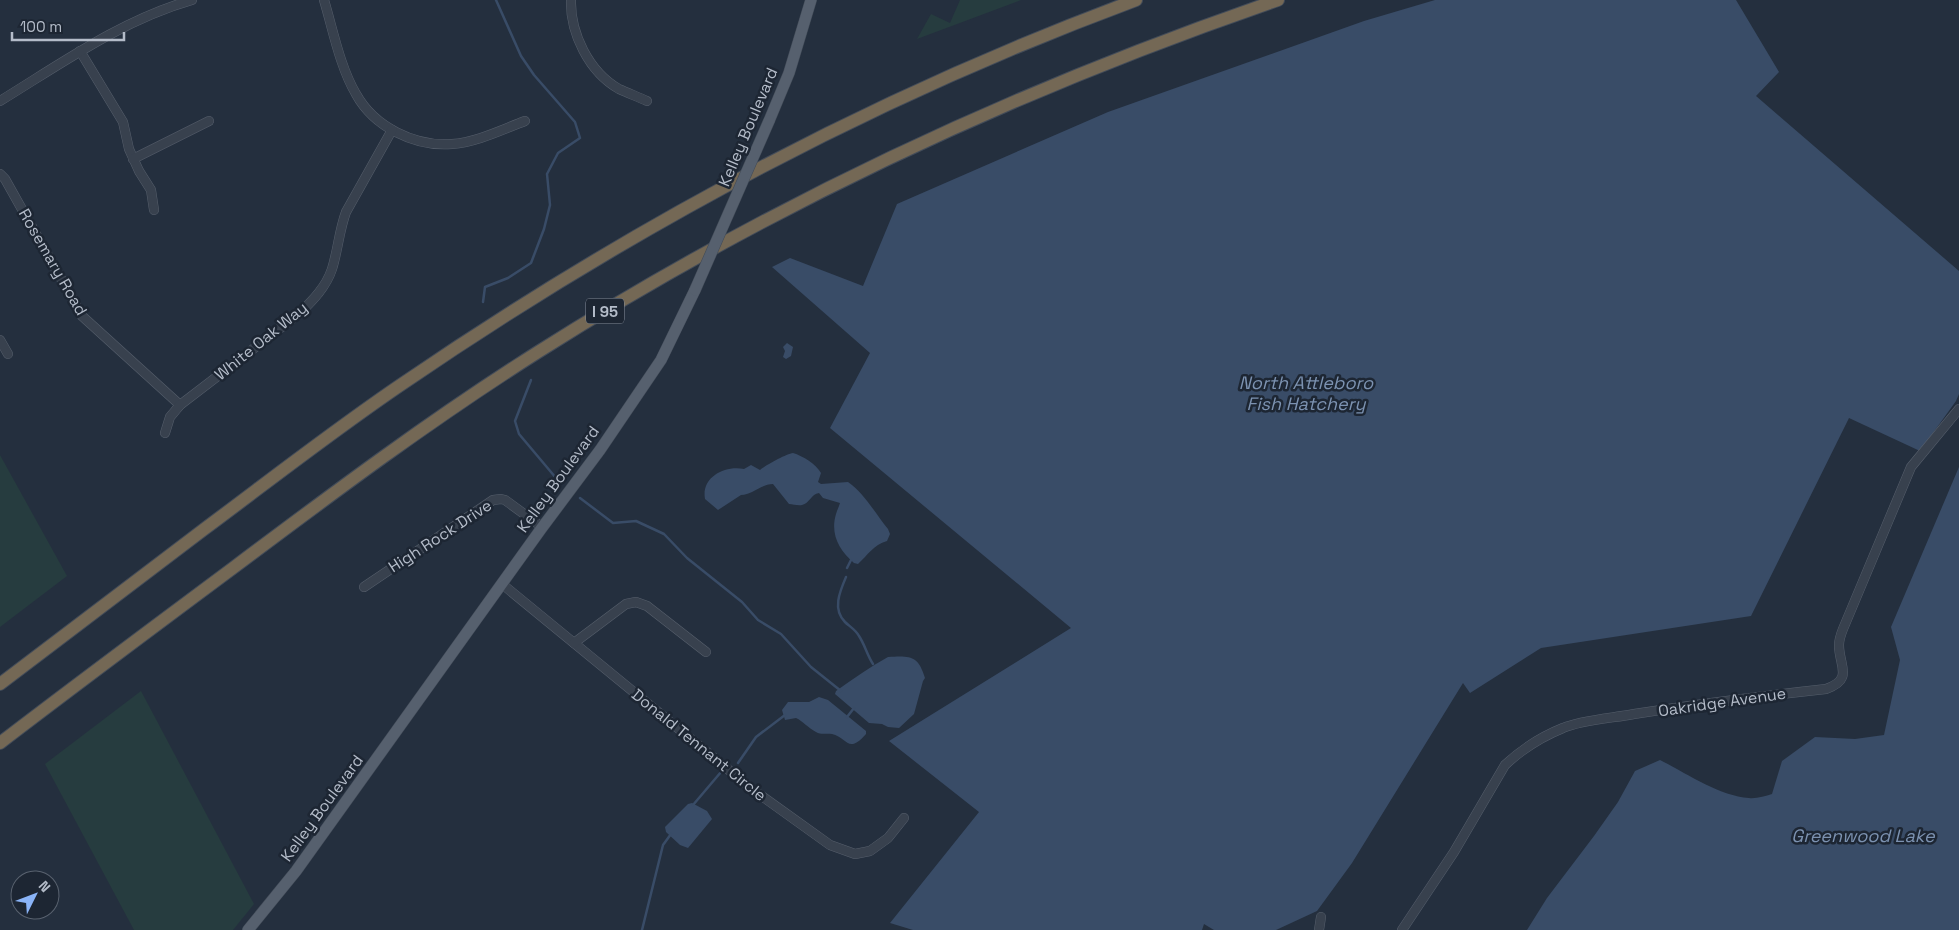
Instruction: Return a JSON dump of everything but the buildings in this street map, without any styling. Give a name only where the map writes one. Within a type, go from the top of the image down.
[{"type":"highway","points":[[1100,14],[1130,0]]},
{"type":"highway","points":[[0,684],[355,417],[468,340],[584,267],[695,204],[849,124],[956,74],[1136,0]]},
{"type":"highway","name":"I 95","points":[[0,743],[400,444],[522,362],[654,282],[814,195],[970,120],[1104,64],[1278,0]]},
{"type":"main road","name":"Kelley Boulevard","points":[[248,930],[296,871],[542,527],[600,450],[661,360],[695,290],[789,73],[811,0]]},
{"type":"street","points":[[0,101],[80,51],[131,23],[192,0]]},
{"type":"street","points":[[324,0],[347,73],[356,94],[371,114],[392,130],[418,141],[452,144],[477,139],[524,121]]},
{"type":"street","points":[[572,0],[571,10],[574,25],[588,59],[602,75],[618,88],[647,101]]},
{"type":"street","points":[[80,51],[123,122],[133,159],[151,190],[154,210]]},
{"type":"street","points":[[133,159],[209,121]]},
{"type":"street","name":"White Oak Way","points":[[165,433],[170,417],[180,405],[300,313],[317,295],[331,271],[341,224],[346,212],[392,130]]},
{"type":"street","name":"Rosemary Road","points":[[0,174],[5,179],[82,316],[180,405]]},
{"type":"street","points":[[0,340],[8,354]]},
{"type":"street","name":"Oakridge Avenue","points":[[1402,930],[1454,852],[1505,765],[1515,756],[1554,732],[1564,727],[1593,721],[1757,696],[1826,689],[1835,686],[1842,678],[1844,672],[1839,644],[1843,629],[1911,467],[1959,410]]},
{"type":"street","name":"High Rock Drive","points":[[364,587],[493,500],[505,500],[542,527]]},
{"type":"street","name":"Donald Tennant Circle","points":[[502,584],[752,789],[830,845],[855,854],[870,851],[883,843],[904,818]]},
{"type":"street","points":[[574,643],[621,606],[636,602],[647,606],[706,652]]},
{"type":"street","points":[[1319,930],[1321,917]]},
{"type":"green space","points":[[960,0],[1021,0],[917,39],[931,14],[950,23]]},
{"type":"green space","points":[[0,455],[67,576],[0,627]]},
{"type":"green space","points":[[141,691],[254,904],[233,930],[134,930],[45,764]]},
{"type":"water","name":"North Attleboro Fish Hatchery","points":[[1435,0],[1736,0],[1779,72],[1756,96],[1959,271],[1959,394],[1956,401],[1920,451],[1849,418],[1751,616],[1541,648],[1470,693],[1463,683],[1352,863],[1317,911],[1276,930],[1214,930],[1204,924],[1202,930],[913,930],[890,923],[979,812],[889,741],[1071,628],[830,428],[870,353],[772,267],[790,258],[863,286],[897,204],[1108,112],[1364,21]]},
{"type":"water","points":[[787,343],[793,347],[791,356],[786,359],[783,357],[785,351],[783,347]]},
{"type":"water","points":[[793,453],[805,458],[816,466],[821,473],[818,482],[821,484],[848,482],[854,487],[888,529],[890,534],[887,541],[874,548],[858,564],[854,563],[844,553],[835,535],[834,521],[840,503],[823,498],[819,493],[802,505],[789,504],[773,484],[769,484],[741,495],[718,510],[705,499],[707,484],[716,474],[729,469],[744,469],[751,465],[760,470],[776,460]]},
{"type":"water","name":"Greenwood Lake","points":[[1959,467],[1959,930],[1527,930],[1547,898],[1618,802],[1635,771],[1660,760],[1715,789],[1738,796],[1758,798],[1772,794],[1782,761],[1815,737],[1855,739],[1884,735],[1900,660],[1891,627]]},
{"type":"water","points":[[888,657],[912,658],[919,665],[925,678],[914,714],[899,728],[869,723],[835,694],[836,691]]},
{"type":"water","points":[[819,697],[828,700],[866,731],[866,734],[860,740],[851,744],[832,734],[818,733],[796,718],[785,720],[782,710],[788,702],[809,702]]},
{"type":"water","points":[[692,803],[707,811],[712,819],[688,848],[680,845],[666,832],[665,827],[688,804]]},
{"type":"waterway","points":[[483,302],[485,287],[508,278],[531,263],[544,229],[550,205],[547,174],[558,153],[580,138],[575,122],[534,75],[521,56],[496,0]]},
{"type":"waterway","points":[[531,380],[515,421],[519,434],[556,478]]},
{"type":"waterway","points":[[580,498],[613,523],[636,521],[664,534],[687,558],[742,602],[758,620],[781,634],[811,667],[841,691]]},
{"type":"waterway","points":[[847,568],[851,560]]},
{"type":"waterway","points":[[846,577],[838,600],[839,611],[845,622],[858,634],[873,664]]},
{"type":"waterway","points":[[847,717],[854,708]]},
{"type":"waterway","points":[[738,763],[756,737],[785,715]]},
{"type":"waterway","points":[[693,805],[721,772]]},
{"type":"waterway","points":[[642,930],[663,845],[671,834]]}]
